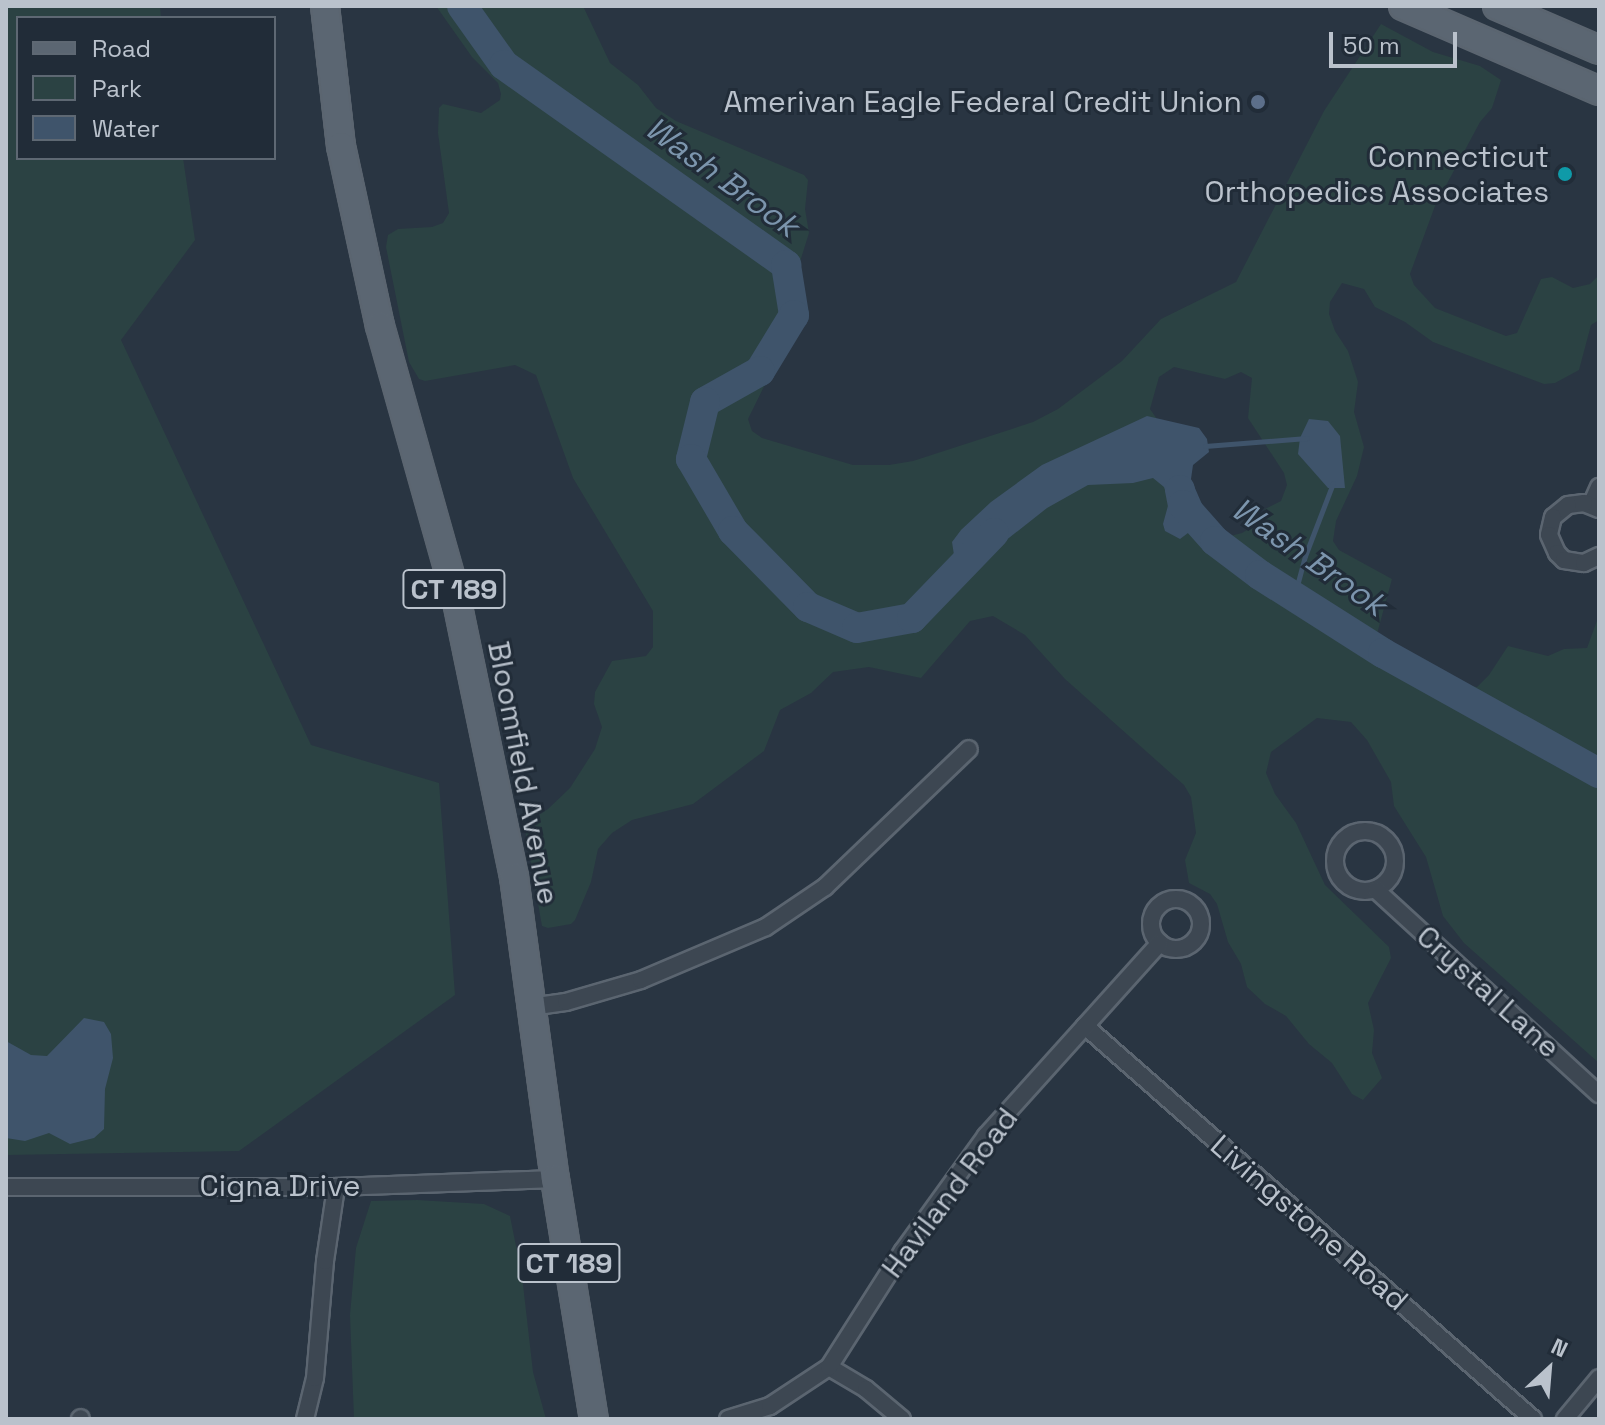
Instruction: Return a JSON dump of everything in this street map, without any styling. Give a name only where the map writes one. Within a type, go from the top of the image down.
[{"type":"main road","name":"Bloomfield Avenue","points":[[325,6],[341,146],[380,326],[458,607],[514,877],[555,1179],[594,1419]]},
{"type":"main road","points":[[1403,6],[1599,91]]},
{"type":"main road","points":[[1497,6],[1599,50]]},
{"type":"street","points":[[1599,487],[1595,507],[1576,502],[1560,510],[1550,526],[1549,535],[1557,553],[1564,560],[1584,563],[1599,556]]},
{"type":"street","points":[[530,1007],[566,1002],[641,980],[766,927],[825,887],[969,749]]},
{"type":"street","name":"Crystal Lane","points":[[1376,890],[1599,1094]]},
{"type":"street","name":"Haviland Road","points":[[728,1419],[770,1406],[829,1367],[986,1136],[1160,943]]},
{"type":"street","name":"Livingstone Road","points":[[1085,1026],[1533,1419]]},
{"type":"street","name":"Cigna Drive","points":[[6,1187],[336,1187],[555,1179]]},
{"type":"street","points":[[305,1419],[315,1378],[325,1261],[336,1187]]},
{"type":"street","points":[[829,1367],[866,1389],[902,1419]]},
{"type":"street","points":[[1565,1419],[1599,1378]]},
{"type":"green space","points":[[6,6],[160,6],[161,16],[16,16],[16,160],[183,160],[195,240],[121,340],[311,745],[439,783],[455,995],[239,1151],[6,1155]]},
{"type":"green space","points":[[436,6],[583,6],[610,63],[638,85],[656,108],[676,121],[804,175],[808,180],[805,209],[809,233],[788,300],[789,336],[748,419],[752,431],[762,438],[853,465],[913,461],[1033,422],[1058,409],[1122,361],[1161,319],[1236,282],[1324,111],[1381,24],[1433,52],[1480,66],[1501,80],[1492,108],[1480,122],[1435,206],[1410,274],[1414,285],[1435,308],[1506,336],[1517,333],[1541,279],[1552,277],[1573,288],[1590,284],[1599,275],[1599,320],[1591,325],[1579,370],[1555,383],[1544,384],[1433,342],[1405,322],[1375,307],[1364,289],[1342,283],[1330,302],[1329,314],[1335,331],[1348,351],[1358,382],[1354,412],[1364,447],[1357,476],[1336,521],[1333,541],[1339,550],[1392,579],[1377,634],[1428,666],[1471,686],[1477,687],[1489,675],[1508,646],[1548,656],[1564,649],[1587,648],[1599,615],[1599,1063],[1464,943],[1443,916],[1426,857],[1394,806],[1391,782],[1367,740],[1351,722],[1317,718],[1271,752],[1266,773],[1275,794],[1296,823],[1325,885],[1389,947],[1391,958],[1368,1003],[1374,1030],[1372,1053],[1382,1078],[1363,1100],[1352,1094],[1332,1063],[1309,1044],[1286,1016],[1265,1004],[1247,987],[1241,964],[1228,942],[1217,904],[1210,894],[1189,883],[1185,860],[1196,833],[1191,797],[1184,785],[1065,679],[1025,635],[993,616],[970,621],[921,678],[869,667],[833,672],[811,693],[780,710],[764,751],[693,804],[632,820],[612,833],[598,849],[591,882],[575,920],[571,924],[548,928],[542,926],[524,824],[548,809],[570,788],[595,749],[602,727],[594,704],[595,692],[612,661],[646,656],[653,647],[653,611],[573,478],[536,375],[515,365],[425,381],[419,379],[409,362],[386,247],[388,235],[398,229],[432,227],[443,223],[449,213],[438,133],[439,108],[443,104],[481,113],[500,100],[501,94],[498,83],[472,57]],"holes":[[[1174,367],[1225,379],[1241,372],[1252,378],[1248,418],[1284,473],[1287,485],[1281,501],[1265,509],[1257,524],[1242,533],[1218,539],[1193,509],[1189,465],[1150,409],[1159,377]]]},
{"type":"green space","points":[[371,1201],[484,1204],[510,1216],[522,1276],[533,1372],[546,1419],[354,1419],[350,1315],[356,1248]]},
{"type":"water","points":[[1147,416],[1199,428],[1207,439],[1209,452],[1193,465],[1191,479],[1208,518],[1180,539],[1165,531],[1163,524],[1169,502],[1164,487],[1153,478],[1133,483],[1088,485],[1047,508],[981,560],[960,559],[954,555],[952,542],[961,530],[991,502],[1042,465]]},
{"type":"water","points":[[1309,419],[1328,421],[1340,436],[1345,488],[1328,488],[1298,454],[1300,438]]},
{"type":"water","points":[[84,1018],[104,1022],[111,1034],[113,1058],[105,1089],[104,1129],[94,1138],[70,1144],[49,1133],[25,1141],[6,1138],[6,1041],[31,1055],[47,1056]]},
{"type":"waterway","name":"Wash Brook","points":[[462,6],[504,65],[786,265],[794,315],[760,371],[705,402],[691,459],[733,531],[808,607],[857,628],[912,618],[994,533]]},
{"type":"waterway","points":[[1205,446],[1307,438]]},
{"type":"waterway","points":[[1294,597],[1305,556],[1333,483]]},
{"type":"waterway","name":"Wash Brook","points":[[1180,490],[1183,505],[1215,541],[1260,575],[1383,653],[1599,773]]},
{"type":"place","name":"Amerivan Eagle Federal Credit Union","points":[[1258,102]]},
{"type":"place","name":"Connecticut Orthopedics Associates","points":[[1565,174]]}]
